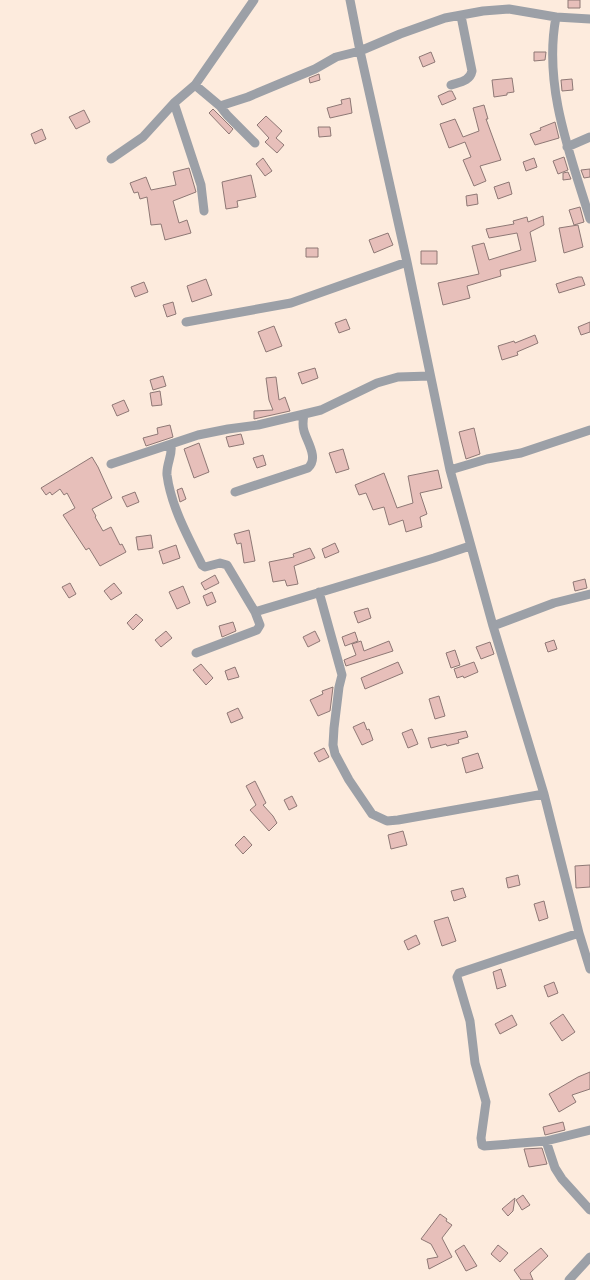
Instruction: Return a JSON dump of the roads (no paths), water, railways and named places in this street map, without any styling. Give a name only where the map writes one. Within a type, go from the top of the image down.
[{"type":"street","points":[[111,160],[143,137],[174,103],[194,85],[254,0]]},
{"type":"street","points":[[350,0],[450,470],[493,626],[544,794],[590,969]]},
{"type":"street","points":[[220,106],[248,97],[315,69],[336,57],[360,51],[445,18],[483,11],[509,9],[556,17],[590,19]]},
{"type":"street","points":[[451,85],[466,80],[471,76],[472,71],[461,16]]},
{"type":"street","points":[[556,17],[552,39],[554,87],[568,147],[590,219]]},
{"type":"street","points":[[194,85],[220,106],[255,143]]},
{"type":"street","points":[[174,103],[201,185],[204,211]]},
{"type":"street","points":[[568,147],[590,137]]},
{"type":"street","points":[[186,322],[291,303],[407,262]]},
{"type":"street","points":[[111,464],[198,435],[228,428],[258,425],[321,410],[377,383],[398,377],[430,376]]},
{"type":"street","points":[[235,492],[308,468],[311,465],[313,459],[303,428],[304,414]]},
{"type":"street","points":[[450,470],[487,459],[521,453],[590,430]]},
{"type":"street","points":[[171,444],[171,454],[167,468],[171,496],[200,561],[205,567],[220,563],[227,565],[255,612],[260,625],[257,630],[196,653]]},
{"type":"street","points":[[255,612],[470,546]]},
{"type":"street","points":[[319,592],[342,675],[338,687],[334,749],[349,780],[372,814],[387,821],[398,820],[544,794]]},
{"type":"street","points":[[493,626],[554,603],[590,594]]},
{"type":"street","points":[[579,933],[457,975],[470,1021],[475,1063],[486,1102],[481,1138],[482,1145],[546,1141],[590,1130]]},
{"type":"street","points":[[546,1141],[555,1168],[562,1179],[590,1210]]},
{"type":"street","points":[[569,1280],[590,1257]]}]
